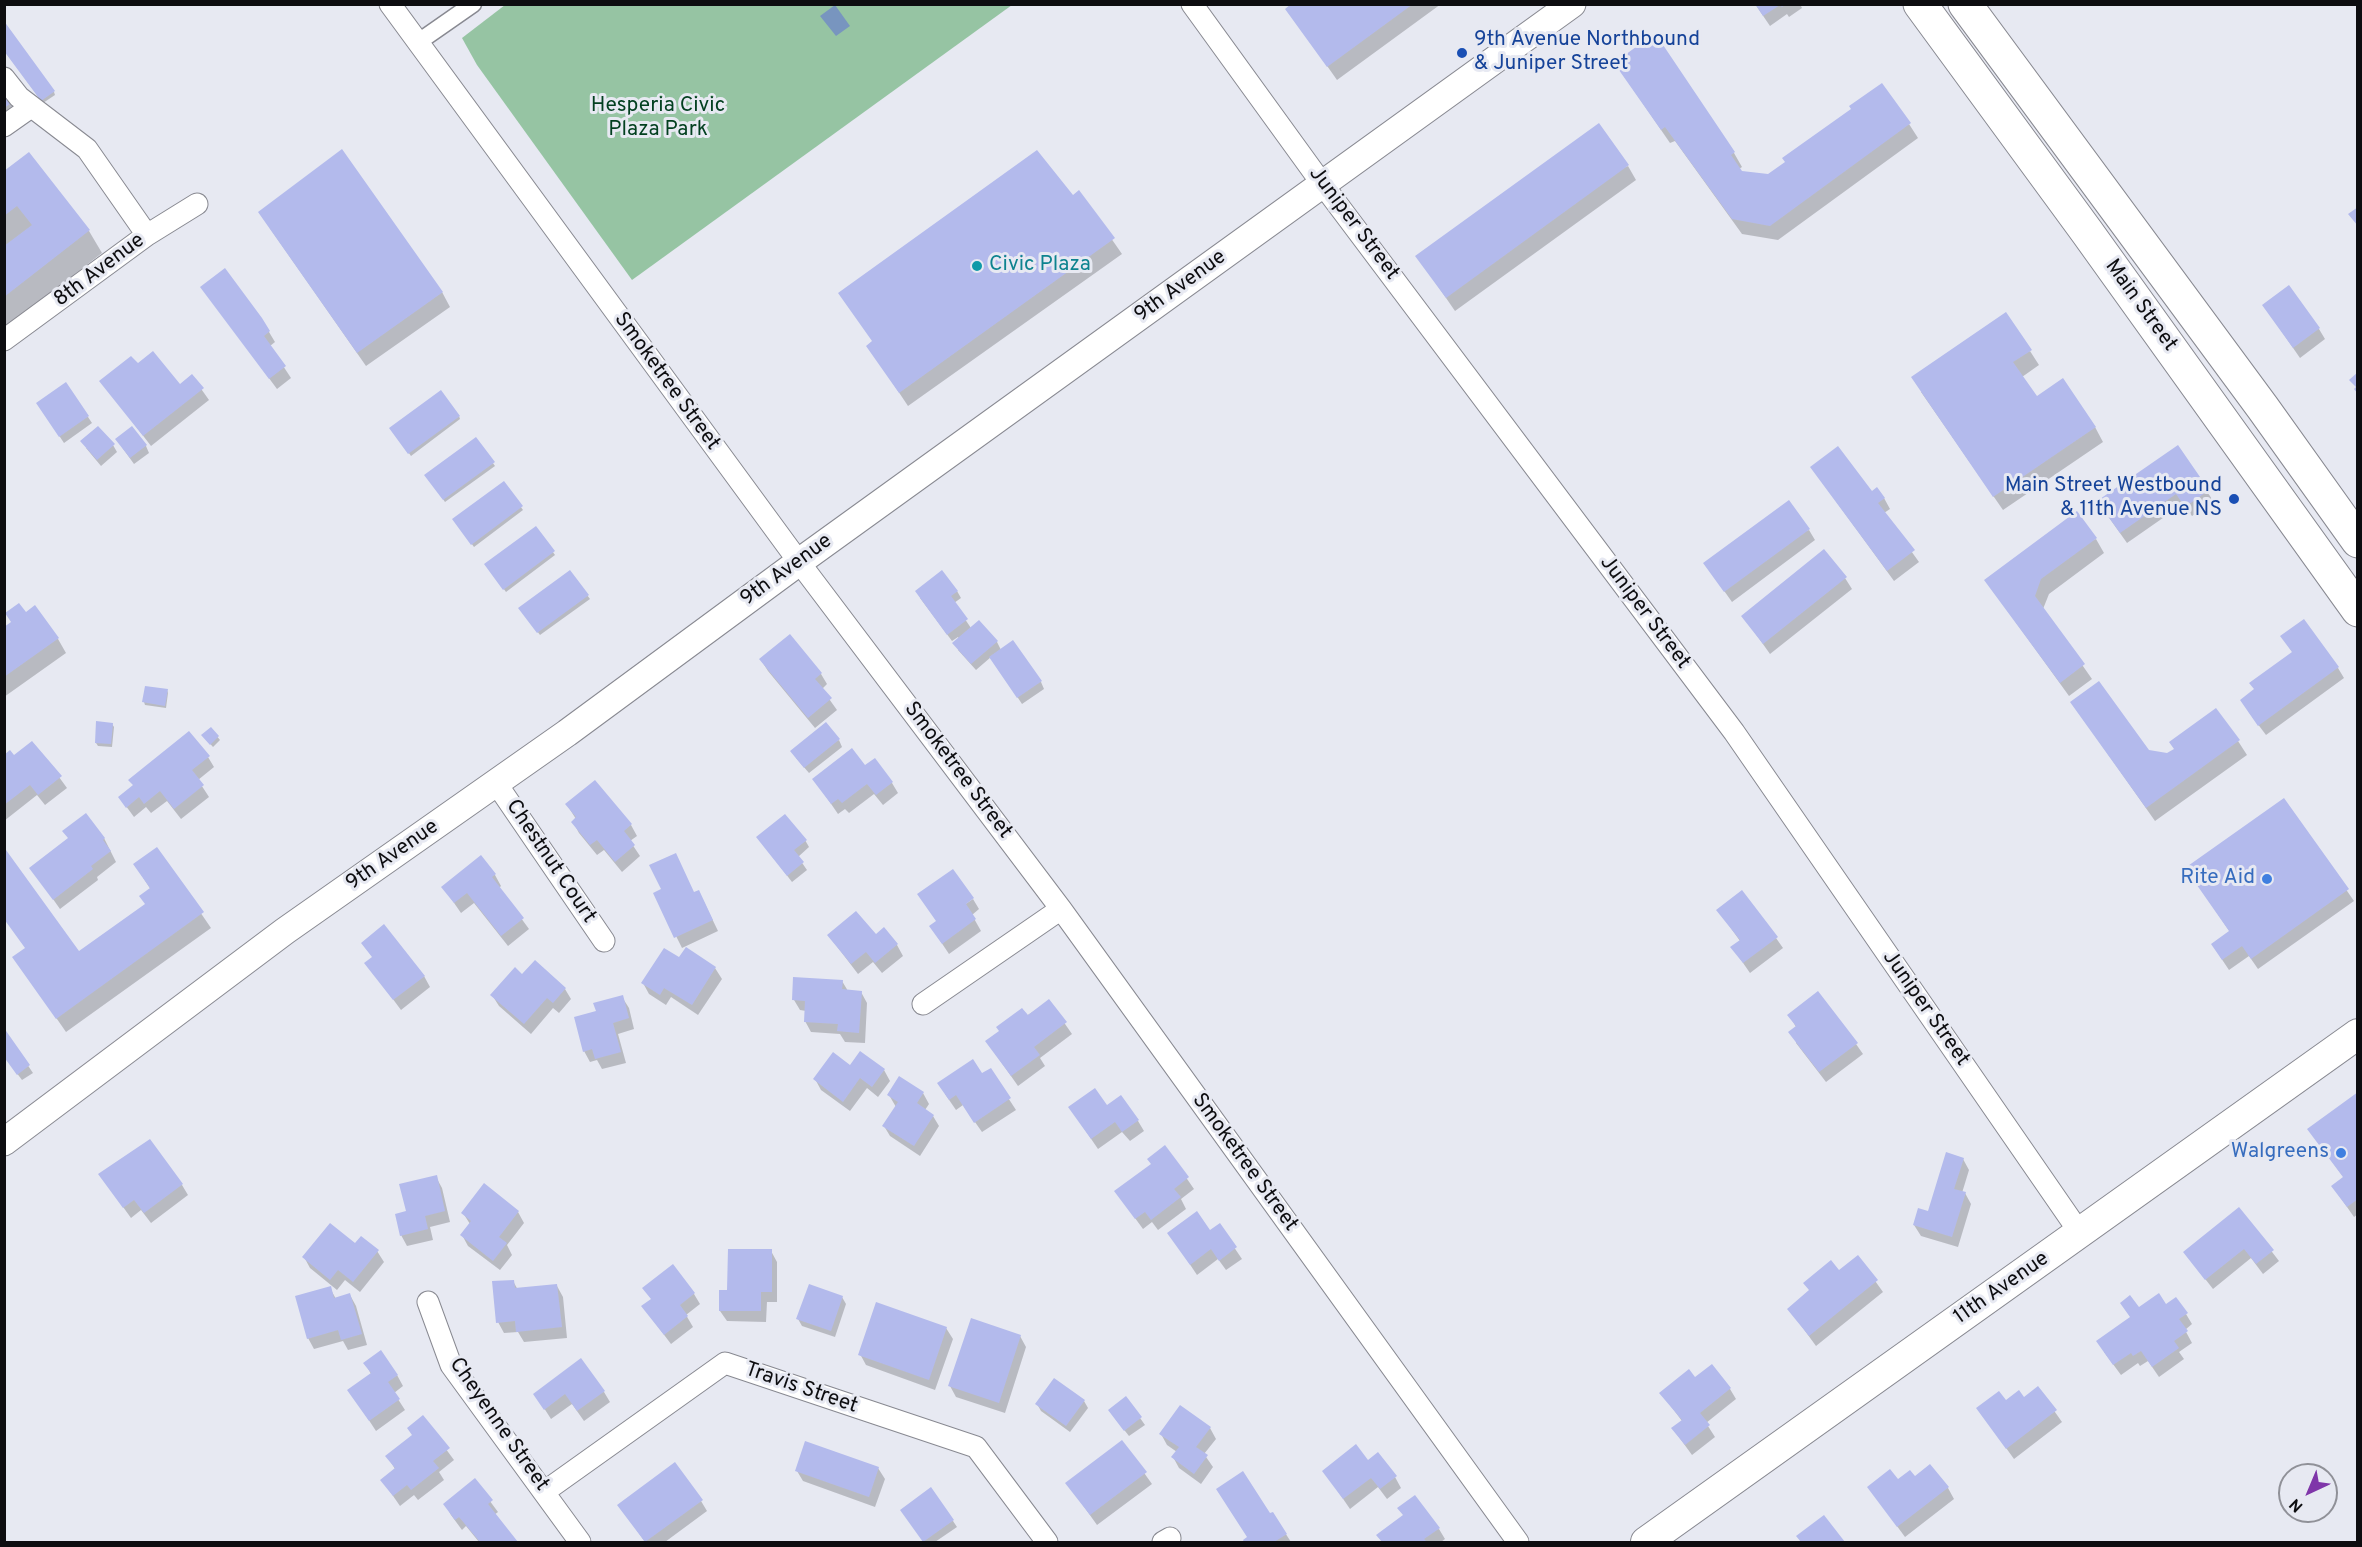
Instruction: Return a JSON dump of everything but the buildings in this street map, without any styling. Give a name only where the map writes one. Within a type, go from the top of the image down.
[{"type":"main road","name":"Main Street","points":[[1920,4],[2087,231],[2358,610]]},
{"type":"main road","name":"Main Street","points":[[1965,4],[2263,408],[2358,541]]},
{"type":"main road","points":[[2087,231],[2129,261],[2222,394],[2246,409],[2263,408]]},
{"type":"main road","name":"11th Avenue","points":[[1646,1542],[2358,1034]]},
{"type":"street","name":"Smoketree Street","points":[[390,4],[799,562],[1061,909],[1518,1542]]},
{"type":"street","points":[[417,43],[473,4]]},
{"type":"street","name":"Juniper Street","points":[[1192,4],[1323,185],[1734,732],[2080,1233]]},
{"type":"street","name":"9th Avenue","points":[[4,1142],[285,931],[496,783],[1572,4]]},
{"type":"street","points":[[4,78],[19,97],[87,149],[147,235]]},
{"type":"street","points":[[4,126],[31,107]]},
{"type":"street","name":"8th Avenue","points":[[4,340],[147,235],[196,204]]},
{"type":"street","name":"Chestnut Court","points":[[496,783],[604,941]]},
{"type":"street","points":[[923,1004],[1061,909]]},
{"type":"street","name":"Cheyenne Street","points":[[428,1302],[452,1365],[580,1542]]},
{"type":"street","name":"Travis Street","points":[[544,1492],[725,1363],[976,1447],[1047,1542]]},
{"type":"green space","name":"Hesperia Civic Plaza Park","points":[[505,5],[1012,5],[632,280],[477,65],[462,38]]},
{"type":"water","points":[[835,5],[850,26],[836,36],[820,16]]},
{"type":"place","name":"9th Avenue Northbound & Juniper Street","points":[[1462,53]]},
{"type":"place","name":"Civic Plaza","points":[[977,266]]},
{"type":"place","name":"Main Street Westbound & 11th Avenue NS","points":[[2234,499]]},
{"type":"place","name":"Rite Aid","points":[[2267,879]]},
{"type":"place","name":"Walgreens","points":[[2341,1153]]}]
